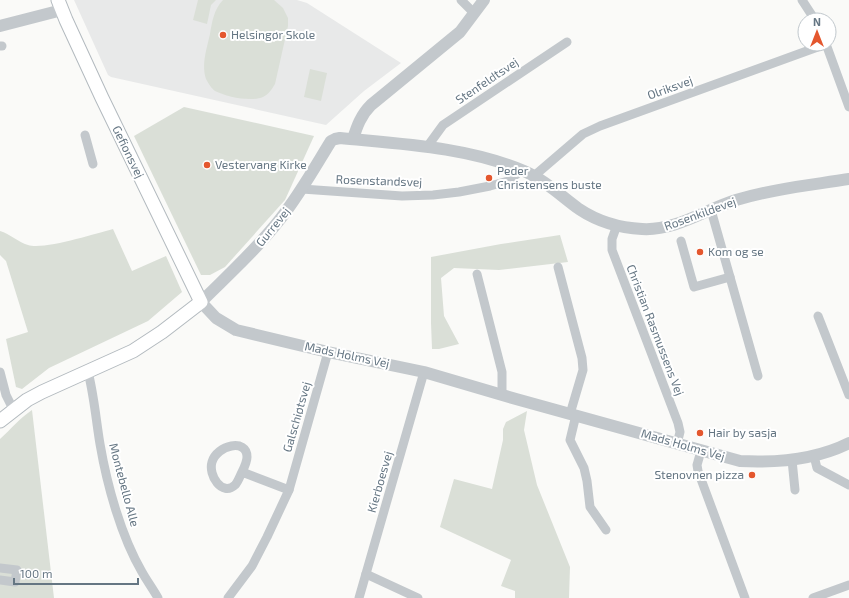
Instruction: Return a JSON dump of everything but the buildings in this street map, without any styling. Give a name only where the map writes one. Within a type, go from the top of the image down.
[{"type":"main road","name":"Gefionsvej","points":[[60,5],[102,98],[200,302]]},
{"type":"main road","name":"Gurrevej","points":[[0,420],[13,409],[42,392],[133,351],[162,332],[200,302]]},
{"type":"street","points":[[461,0],[474,13]]},
{"type":"street","points":[[353,139],[359,121],[364,112],[460,32],[484,0]]},
{"type":"street","points":[[802,0],[810,12]]},
{"type":"street","points":[[0,26],[60,5]]},
{"type":"street","name":"Stenfeldtsvej","points":[[427,147],[443,125],[567,42]]},
{"type":"street","name":"Olriksvej","points":[[534,176],[584,134],[600,126],[804,52]]},
{"type":"street","points":[[829,52],[849,107]]},
{"type":"street","points":[[85,135],[93,164]]},
{"type":"street","name":"Gurrevej","points":[[200,302],[257,247],[281,218],[302,189],[331,141],[340,138],[353,139]]},
{"type":"street","name":"Rosenkildevej","points":[[353,139],[427,147],[469,154],[491,160],[522,170],[534,176],[580,210],[600,220],[617,225],[642,229],[657,229],[678,224],[736,200],[766,193],[849,179]]},
{"type":"street","name":"Rosenstandsvej","points":[[302,189],[402,196],[433,195],[459,192],[508,181],[522,170]]},
{"type":"street","points":[[711,210],[758,376]]},
{"type":"street","name":"Christian Rasmussens Vej","points":[[617,225],[612,239],[612,250],[678,423],[680,432],[677,444]]},
{"type":"street","points":[[681,241],[694,287],[730,277]]},
{"type":"street","points":[[558,267],[582,358],[583,370],[573,414],[570,440],[584,468],[590,507],[606,530]]},
{"type":"street","points":[[478,274],[502,372],[502,395]]},
{"type":"street","name":"Mads Holms Vej","points":[[200,302],[216,318],[236,330],[328,352],[424,372],[740,461],[767,462],[792,460],[836,450],[849,443]]},
{"type":"street","points":[[818,316],[849,395]]},
{"type":"street","name":"Galschiøtsvej","points":[[228,598],[252,566],[268,537],[289,490],[328,352]]},
{"type":"street","points":[[0,372],[6,395],[13,409]]},
{"type":"street","name":"Montebello Alle","points":[[88,372],[91,382],[100,445],[108,482],[125,535],[141,571],[158,598]]},
{"type":"street","name":"Kierboesvej","points":[[359,598],[424,372]]},
{"type":"street","points":[[235,446],[242,447],[246,452],[247,458],[242,472],[236,485],[230,488],[224,488],[212,477],[211,463],[215,455],[220,450],[235,446]]},
{"type":"street","points":[[701,451],[697,465],[698,470],[745,598]]},
{"type":"street","points":[[814,456],[817,468],[849,485]]},
{"type":"street","points":[[792,460],[795,490]]},
{"type":"street","points":[[242,472],[289,490]]},
{"type":"street","points":[[0,568],[17,570],[15,582],[0,580]]},
{"type":"street","points":[[366,574],[418,598]]},
{"type":"street","points":[[813,598],[849,585]]},
{"type":"shaded area","name":"Helsingør Skole","points":[[74,0],[297,0],[307,3],[401,63],[364,91],[326,125],[111,77],[108,75]]},
{"type":"shaded area","points":[[198,0],[216,0],[211,5],[207,24],[193,20]]},
{"type":"shaded area","points":[[223,0],[274,0],[283,8],[288,18],[288,26],[275,84],[269,93],[263,97],[246,99],[226,95],[215,91],[206,79],[204,62],[206,51],[215,12]]},
{"type":"shaded area","points":[[310,69],[327,73],[321,101],[304,97]]},
{"type":"shaded area","points":[[184,107],[314,136],[285,200],[225,267],[210,275],[201,275],[134,136]]},
{"type":"shaded area","points":[[113,229],[132,271],[166,256],[182,292],[148,321],[49,368],[22,389],[16,387],[6,339],[28,332],[6,261],[0,255],[0,231],[24,244],[35,246],[69,241]]},
{"type":"shaded area","points":[[560,235],[568,262],[499,270],[454,268],[441,278],[444,316],[459,344],[439,349],[432,349],[431,257]]},
{"type":"shaded area","points":[[32,410],[54,598],[0,598],[0,439]]},
{"type":"shaded area","points":[[527,411],[524,430],[537,485],[570,567],[569,598],[515,598],[515,591],[501,586],[511,560],[440,527],[454,479],[492,489],[503,440],[503,429],[506,422]]},
{"type":"place","name":"Helsingør Skole","points":[[223,35]]},
{"type":"place","name":"Vestervang Kirke","points":[[207,165]]},
{"type":"place","name":"Peder Christensens buste","points":[[489,178]]},
{"type":"place","name":"Kom og se","points":[[700,252]]},
{"type":"place","name":"Hair by sasja","points":[[700,433]]},
{"type":"place","name":"Stenovnen pizza","points":[[752,475]]}]
